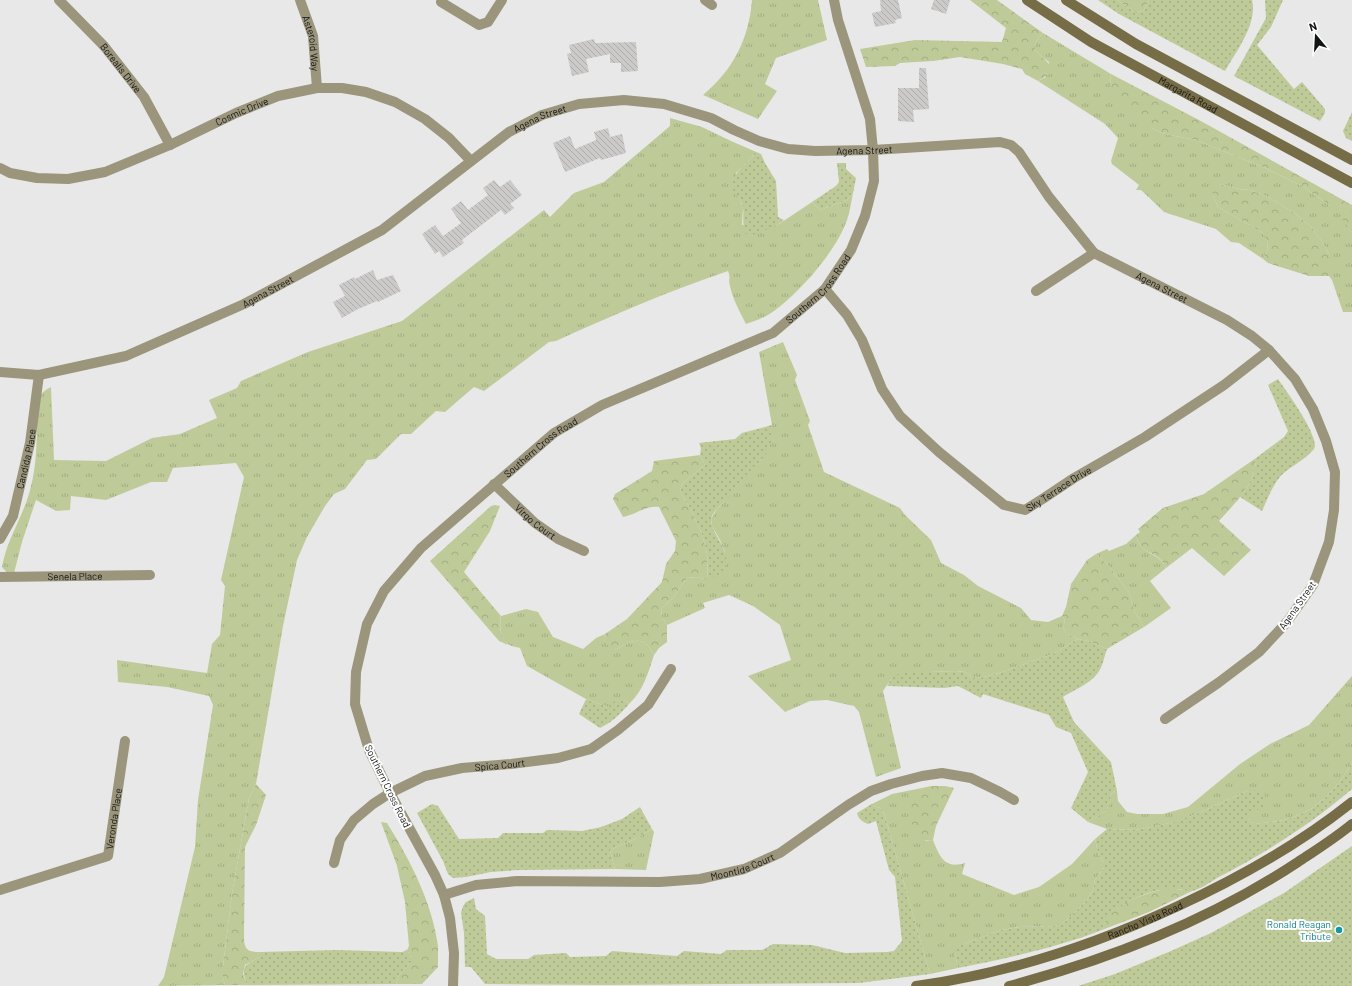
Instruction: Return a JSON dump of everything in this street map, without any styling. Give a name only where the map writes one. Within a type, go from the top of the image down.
[{"type":"main road","name":"Margarita Road","points":[[1027,0],[1091,42],[1352,183]]},
{"type":"main road","name":"Margarita Road","points":[[1066,0],[1136,44],[1352,160]]},
{"type":"main road","name":"Rancho Vista Road","points":[[916,986],[944,982],[1011,967],[1071,950],[1142,923],[1218,888],[1284,851],[1352,802]]},
{"type":"main road","name":"Rancho Vista Road","points":[[1009,986],[1086,964],[1136,946],[1183,926],[1272,880],[1336,837],[1352,824]]},
{"type":"street","name":"Borealis Drive","points":[[59,0],[104,46],[144,97],[170,145]]},
{"type":"street","name":"Asteroid Way","points":[[300,0],[313,36],[317,88]]},
{"type":"street","points":[[441,2],[479,25],[488,22],[502,0]]},
{"type":"street","name":"Southern Cross Road","points":[[453,986],[454,953],[450,918],[444,895],[369,750],[355,704],[356,672],[367,624],[384,591],[421,548],[554,433],[595,409],[655,381],[774,333],[825,289],[851,250],[865,216],[874,181],[870,119],[838,20],[834,0]]},
{"type":"street","name":"Cosmic Drive","points":[[0,168],[10,173],[37,178],[68,179],[105,172],[170,145],[236,113],[278,96],[317,88],[342,88],[366,92],[395,102],[425,119],[449,138],[471,161]]},
{"type":"street","name":"Agena Street","points":[[0,372],[38,375],[126,356],[244,304],[382,230],[509,132],[542,115],[579,104],[624,100],[664,104],[711,118],[759,141],[788,149],[815,151],[873,150],[1000,142],[1011,145],[1019,152],[1049,196],[1094,254],[1227,320],[1252,336],[1269,350],[1295,379],[1314,409],[1326,441],[1335,472],[1334,510],[1329,542],[1313,585],[1283,627],[1259,652],[1166,719]]},
{"type":"street","points":[[1036,291],[1094,254]]},
{"type":"street","name":"Sky Terrace Drive","points":[[825,289],[847,315],[862,340],[882,389],[900,416],[939,452],[1004,505],[1025,510],[1074,478],[1145,437],[1224,385],[1269,350]]},
{"type":"street","name":"Candida Place","points":[[0,539],[13,516],[30,443],[38,375]]},
{"type":"street","name":"Virgo Court","points":[[494,484],[535,523],[558,539],[584,551]]},
{"type":"street","name":"Senela Place","points":[[0,577],[150,575]]},
{"type":"street","name":"Spica Court","points":[[334,863],[340,840],[354,820],[372,804],[390,793],[425,776],[462,768],[558,758],[590,749],[618,730],[648,705],[670,668]]},
{"type":"street","name":"Veronda Place","points":[[0,890],[108,856],[125,741]]},
{"type":"street","name":"Moontide Court","points":[[444,895],[476,885],[510,881],[660,882],[700,879],[744,869],[780,853],[848,805],[871,792],[891,784],[922,776],[942,773],[971,778],[1014,800]]},
{"type":"green space","points":[[752,0],[818,0],[827,40],[776,58],[765,84],[777,91],[758,119],[703,95],[723,75],[738,53],[747,28]]},
{"type":"green space","points":[[970,0],[997,0],[1043,33],[1035,46],[1039,54],[1050,66],[1051,73],[1038,81],[1025,74],[1022,69],[1003,64],[960,57],[933,61],[900,63],[895,66],[866,67],[860,49],[915,40],[1002,42],[1006,28]]},
{"type":"green space","points":[[1098,0],[1117,0],[1136,13],[1144,10],[1149,0],[1252,0],[1253,9],[1252,18],[1245,37],[1225,71],[1119,14]]},
{"type":"green space","points":[[1117,0],[1149,0],[1144,10],[1136,13]]},
{"type":"green space","points":[[1265,0],[1283,0],[1271,27],[1257,45],[1294,89],[1302,82],[1325,109],[1325,113],[1320,121],[1234,76],[1266,18]]},
{"type":"green space","points":[[1043,33],[1111,74],[1110,85],[1153,129],[1165,134],[1196,140],[1265,168],[1302,186],[1329,205],[1339,208],[1342,218],[1352,232],[1352,312],[1343,312],[1332,280],[1329,276],[1329,254],[1321,240],[1311,227],[1295,213],[1266,196],[1250,190],[1220,184],[1212,193],[1218,207],[1263,233],[1268,241],[1267,251],[1263,259],[1239,243],[1231,242],[1216,229],[1164,212],[1141,190],[1136,190],[1139,185],[1112,164],[1111,161],[1118,138],[1105,124],[1038,81],[1046,77],[1049,62],[1037,52],[1035,46],[1036,42]]},
{"type":"green space","points":[[1111,74],[1199,120],[1352,205],[1352,232],[1341,218],[1339,208],[1329,205],[1302,186],[1265,168],[1196,140],[1165,134],[1153,129],[1118,101],[1111,91]]},
{"type":"green space","points":[[1352,112],[1352,141],[1346,138],[1343,131]]},
{"type":"green space","points":[[670,118],[702,127],[754,151],[754,155],[736,173],[739,198],[743,208],[742,225],[776,226],[812,202],[820,210],[847,200],[853,193],[847,220],[835,245],[804,284],[782,305],[768,315],[749,323],[746,324],[735,301],[729,284],[728,271],[663,295],[556,341],[549,342],[484,391],[474,387],[445,412],[436,411],[411,434],[401,434],[376,459],[367,460],[345,489],[334,494],[325,506],[307,537],[297,560],[283,626],[256,784],[249,798],[232,894],[223,966],[223,978],[225,985],[158,986],[164,977],[195,847],[198,800],[213,705],[209,696],[167,687],[118,682],[117,660],[207,673],[212,644],[220,635],[225,586],[221,580],[244,477],[236,463],[173,468],[167,482],[151,482],[106,500],[71,496],[70,510],[56,511],[36,500],[22,542],[14,573],[10,576],[2,567],[6,550],[31,488],[36,452],[37,403],[41,395],[44,391],[51,387],[54,460],[106,461],[152,438],[180,434],[217,418],[209,400],[237,388],[241,381],[308,352],[402,321],[544,210],[550,217],[574,193],[604,182],[670,126]]},
{"type":"green space","points":[[754,151],[761,154],[776,181],[778,217],[784,220],[776,226],[750,236],[745,233],[744,230],[742,205],[738,197],[731,189],[736,174],[754,155]]},
{"type":"green space","points":[[837,163],[846,163],[846,169],[856,178],[853,193],[847,200],[820,210],[812,202],[836,186],[839,182]]},
{"type":"green space","points":[[1220,184],[1250,190],[1266,196],[1295,213],[1311,227],[1329,254],[1329,276],[1309,276],[1268,263],[1263,259],[1267,251],[1268,242],[1263,233],[1218,207],[1212,193],[1214,186]]},
{"type":"green space","points":[[783,342],[797,375],[795,380],[810,421],[808,425],[824,472],[900,508],[905,515],[931,540],[941,563],[964,575],[978,586],[1021,608],[1031,620],[1048,622],[1062,616],[1065,620],[1063,627],[1066,633],[1078,639],[1053,654],[999,673],[979,678],[971,677],[965,672],[956,671],[907,672],[891,679],[883,691],[901,768],[876,777],[859,712],[854,706],[827,700],[810,701],[785,712],[748,676],[791,660],[780,625],[753,606],[729,595],[703,603],[705,608],[667,625],[662,617],[661,609],[672,599],[687,578],[697,577],[708,580],[725,552],[712,526],[711,519],[717,509],[731,495],[746,474],[761,460],[772,425],[759,352]]},
{"type":"green space","points":[[1278,379],[1306,421],[1314,439],[1315,446],[1311,453],[1288,469],[1281,476],[1272,490],[1262,511],[1240,497],[1251,479],[1255,469],[1256,458],[1284,437],[1288,431],[1268,385]]},
{"type":"green space","points":[[772,425],[771,442],[767,453],[745,476],[731,496],[712,516],[711,523],[726,556],[726,565],[720,573],[708,580],[707,558],[703,538],[680,491],[682,484],[705,465],[700,455],[701,448],[699,443],[735,439],[742,433]]},
{"type":"green space","points":[[700,455],[705,465],[682,484],[680,491],[703,538],[707,555],[708,580],[697,577],[687,578],[672,599],[661,609],[662,617],[667,625],[667,642],[659,648],[654,655],[646,644],[637,641],[615,650],[609,648],[604,638],[605,634],[627,619],[662,582],[666,564],[675,551],[676,541],[659,507],[650,507],[623,517],[613,499],[615,494],[652,471],[654,461]]},
{"type":"green space","points":[[1256,458],[1255,467],[1249,485],[1219,521],[1251,550],[1224,576],[1192,548],[1166,568],[1157,556],[1146,551],[1140,545],[1136,535],[1140,532],[1138,529],[1163,508],[1204,494]]},
{"type":"green space","points":[[491,506],[500,506],[490,531],[464,572],[501,616],[501,631],[508,645],[499,641],[430,561]]},
{"type":"green space","points":[[1136,535],[1139,544],[1146,551],[1160,559],[1166,568],[1150,581],[1171,608],[1144,627],[1135,612],[1129,592],[1107,564],[1096,554],[1107,549],[1109,551],[1126,544]]},
{"type":"green space","points":[[1096,554],[1107,564],[1129,592],[1135,612],[1144,627],[1107,649],[1088,641],[1078,639],[1066,633],[1063,627],[1065,620],[1062,616],[1066,607],[1071,584],[1087,560]]},
{"type":"green space","points":[[526,609],[538,612],[553,637],[583,649],[596,638],[605,634],[604,638],[615,650],[637,641],[646,644],[654,655],[645,680],[635,698],[630,703],[623,700],[608,707],[586,699],[527,666],[520,648],[509,645],[503,638],[500,623],[501,616]]},
{"type":"green space","points":[[1078,639],[1088,641],[1107,649],[1102,665],[1095,676],[1086,684],[1063,697],[1074,722],[1111,762],[1117,791],[1111,794],[1107,808],[1101,814],[1088,822],[1071,808],[1088,772],[1071,733],[1056,727],[1049,715],[983,694],[981,698],[958,686],[944,688],[887,686],[891,679],[898,674],[907,671],[956,671],[965,672],[971,677],[979,678],[999,673],[1053,654]]},
{"type":"green space","points":[[1352,676],[1352,762],[1345,774],[1329,794],[1308,810],[1297,816],[1284,820],[1263,823],[1250,822],[1248,819],[1247,791],[1199,813],[1175,822],[1136,830],[1107,829],[1088,822],[1101,814],[1107,808],[1111,794],[1115,791],[1117,791],[1118,801],[1127,812],[1137,814],[1163,814],[1188,807],[1240,764],[1270,744],[1309,725]]},
{"type":"green space","points":[[586,699],[608,707],[617,699],[630,703],[613,720],[600,728],[579,714]]},
{"type":"green space","points":[[1352,762],[1352,789],[1287,838],[1201,888],[1190,891],[1165,889],[1137,897],[1118,908],[1105,922],[1102,930],[1049,947],[958,968],[955,954],[956,948],[961,945],[1001,930],[1020,927],[1056,926],[1065,922],[1087,900],[1093,890],[1095,880],[1104,868],[1104,863],[1098,853],[1095,839],[1107,829],[1136,830],[1174,822],[1199,813],[1247,791],[1260,790],[1265,794],[1264,806],[1249,815],[1248,819],[1250,822],[1263,823],[1284,820],[1297,816],[1319,803],[1329,794],[1345,774]]},
{"type":"green space","points":[[256,784],[266,795],[256,825],[245,847],[244,937],[246,947],[250,951],[260,952],[260,957],[245,965],[243,974],[247,985],[225,985],[223,978],[223,966],[232,894],[249,798]]},
{"type":"green space","points":[[931,786],[945,786],[954,788],[936,826],[933,840],[927,841],[918,837],[911,822],[906,805],[907,799],[912,795],[922,788]]},
{"type":"green space","points":[[922,788],[911,796],[906,804],[913,826],[926,841],[933,840],[941,857],[948,863],[965,863],[962,874],[1014,895],[1039,887],[1072,864],[1095,839],[1098,853],[1104,863],[1104,868],[1095,880],[1093,890],[1087,900],[1065,922],[1056,926],[1020,927],[1001,930],[961,945],[955,954],[958,968],[930,974],[884,813],[880,808],[870,805],[892,794]]},
{"type":"green space","points":[[432,804],[438,806],[459,839],[498,838],[503,833],[543,833],[547,830],[582,831],[601,827],[622,819],[640,807],[652,829],[635,839],[610,850],[615,869],[519,870],[491,872],[453,878],[448,874],[443,861],[417,813]]},
{"type":"green space","points":[[870,805],[880,808],[884,813],[930,974],[859,983],[607,985],[485,984],[471,967],[465,967],[464,933],[461,913],[466,902],[474,898],[476,909],[485,916],[487,954],[496,959],[528,959],[534,955],[566,953],[570,957],[606,956],[612,951],[677,956],[684,951],[721,954],[727,950],[762,950],[773,944],[812,945],[845,953],[894,951],[902,941],[895,877],[889,870],[876,821],[868,824],[858,817],[857,813]]},
{"type":"green space","points":[[381,822],[387,823],[404,852],[419,882],[431,913],[438,946],[438,967],[422,984],[396,984],[399,975],[411,962],[411,957],[407,950],[409,946],[405,902],[397,866]]},
{"type":"green space","points":[[652,829],[654,832],[646,870],[615,869],[610,850],[635,839]]},
{"type":"green space","points":[[1352,846],[1352,986],[1078,986],[1115,974],[1211,933],[1284,893]]},
{"type":"green space","points":[[1164,889],[1192,891],[1149,912],[1102,930],[1110,914],[1127,902],[1146,894]]},
{"type":"green space","points":[[337,950],[402,952],[407,950],[411,957],[411,962],[399,975],[396,984],[247,985],[244,974],[245,967],[250,962],[260,957],[260,952]]},
{"type":"building","points":[[880,0],[898,0],[902,18],[895,20],[896,23],[875,27],[872,13],[881,11]]},
{"type":"building","points":[[934,0],[950,0],[946,14],[931,9]]},
{"type":"building","points":[[594,39],[595,43],[636,42],[638,71],[621,72],[621,63],[610,63],[610,54],[586,59],[589,72],[572,76],[567,54],[571,53],[569,45]]},
{"type":"building","points":[[919,68],[926,68],[929,109],[913,110],[914,122],[898,121],[898,88],[919,88]]},
{"type":"building","points":[[608,128],[610,137],[622,134],[626,153],[601,160],[600,158],[565,172],[553,143],[570,136],[575,149],[596,140],[594,132]]},
{"type":"building","points":[[494,180],[500,187],[510,180],[522,195],[510,204],[514,208],[505,215],[501,210],[462,240],[464,243],[443,257],[439,251],[435,254],[422,234],[435,225],[443,236],[461,223],[451,209],[461,201],[468,210],[488,195],[483,188]]},
{"type":"building","points":[[373,270],[377,280],[393,275],[401,291],[378,302],[377,301],[358,309],[342,318],[333,302],[345,296],[339,285],[354,277],[355,279]]},
{"type":"place","name":"Ronald Reagan Tribute","points":[[1339,930]]}]
